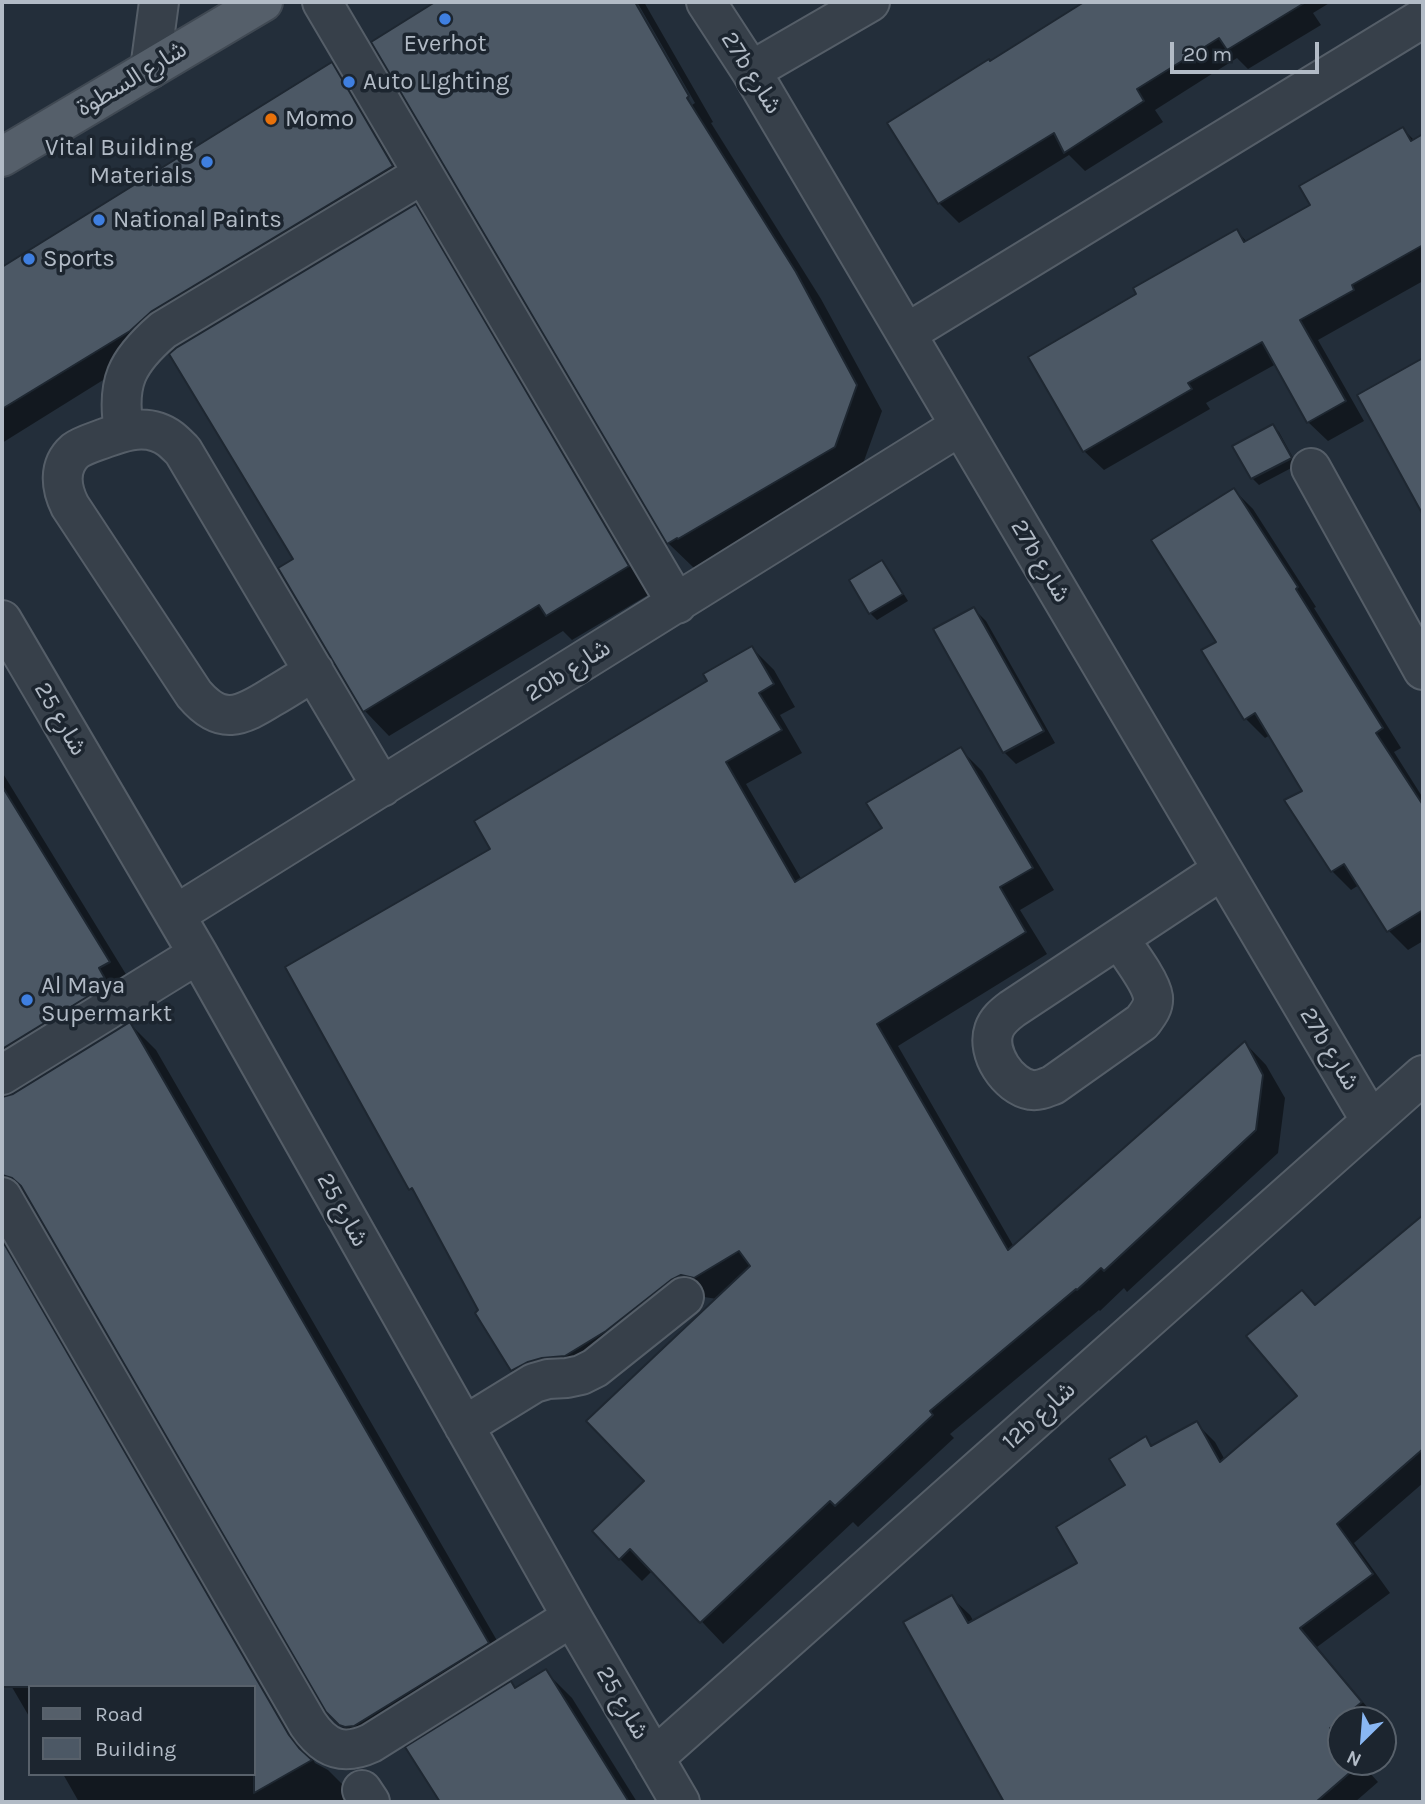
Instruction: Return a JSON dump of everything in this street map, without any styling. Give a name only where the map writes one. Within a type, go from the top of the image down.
[{"type":"main road","name":"شارع السطوة","points":[[2,157],[263,2]]},
{"type":"street","points":[[150,68],[159,2]]},
{"type":"street","points":[[322,2],[677,604]]},
{"type":"street","name":"27b شارع","points":[[706,2],[751,71],[907,332],[1371,1121]]},
{"type":"street","points":[[751,71],[870,2]]},
{"type":"street","points":[[907,332],[1423,18]]},
{"type":"street","points":[[124,431],[120,409],[123,385],[131,364],[145,346],[163,330],[423,174]]},
{"type":"street","name":"20b شارع","points":[[175,915],[960,426]]},
{"type":"street","points":[[314,671],[252,710],[236,715],[219,714],[204,707],[70,506],[63,492],[62,477],[66,463],[75,452],[88,444],[124,431],[140,429],[171,439],[183,451],[314,671],[382,787]]},
{"type":"street","points":[[1311,468],[1423,670]]},
{"type":"street","name":"شارع 25","points":[[2,620],[198,954],[572,1617],[680,1802]]},
{"type":"street","points":[[1119,939],[1222,870]]},
{"type":"street","points":[[2,1075],[198,954]]},
{"type":"street","name":"12b شارع","points":[[654,1758],[1423,1075]]},
{"type":"street","points":[[2,1196],[308,1724],[328,1745],[342,1750],[357,1750],[371,1743],[572,1617]]},
{"type":"street","points":[[464,1426],[534,1383],[581,1375],[595,1368],[684,1297]]},
{"type":"building","points":[[435,2],[635,2],[689,96],[687,98],[796,272],[857,385],[835,447],[667,544],[371,42]]},
{"type":"building","points":[[1084,2],[1306,2],[1227,50],[1219,38],[1137,89],[1144,101],[1064,153],[1054,133],[938,204],[887,123]]},
{"type":"building","points":[[332,62],[393,166],[152,311],[130,331],[2,409],[2,267]]},
{"type":"building","points":[[1403,127],[1411,141],[1423,134],[1423,245],[1352,285],[1354,290],[1300,320],[1346,401],[1307,423],[1262,342],[1188,383],[1192,389],[1083,452],[1028,357],[1136,294],[1133,288],[1237,229],[1244,242],[1310,205],[1299,186]]},
{"type":"building","points":[[416,204],[629,566],[546,616],[539,605],[363,712],[278,568],[293,559],[169,354]]},
{"type":"building","points":[[1423,358],[1423,515],[1357,395]]},
{"type":"building","points":[[1273,424],[1292,458],[1251,479],[1232,446]]},
{"type":"building","points":[[1234,488],[1298,587],[1296,589],[1383,728],[1376,733],[1423,805],[1423,910],[1387,932],[1344,864],[1331,872],[1284,800],[1302,791],[1255,713],[1244,720],[1201,650],[1216,642],[1151,540]]},
{"type":"building","points":[[882,560],[903,594],[869,614],[849,580]]},
{"type":"building","points":[[974,607],[1044,731],[1003,753],[933,629]]},
{"type":"building","points":[[752,646],[774,684],[759,693],[782,730],[726,762],[795,882],[882,828],[866,803],[961,747],[1033,868],[1000,887],[1026,932],[877,1024],[1008,1250],[1245,1041],[1263,1075],[1256,1130],[1104,1271],[1101,1268],[930,1411],[933,1415],[835,1506],[830,1501],[700,1623],[630,1549],[619,1560],[592,1531],[644,1481],[586,1421],[750,1266],[739,1251],[694,1278],[681,1275],[606,1331],[565,1356],[542,1358],[511,1371],[475,1313],[478,1310],[412,1188],[409,1190],[285,967],[490,849],[474,821],[707,681],[703,674]]},
{"type":"building","points":[[2,786],[110,962],[99,968],[108,984],[2,1049]]},
{"type":"building","points":[[130,1022],[489,1643],[354,1726],[339,1725],[326,1712],[21,1186],[12,1178],[2,1175],[2,1097],[13,1094]]},
{"type":"building","points":[[1423,1215],[1423,1449],[1337,1524],[1373,1574],[1300,1628],[1362,1702],[1357,1706],[1327,1706],[1327,1776],[1346,1776],[1316,1802],[1004,1802],[903,1622],[952,1595],[968,1623],[1077,1563],[1056,1527],[1125,1485],[1109,1459],[1146,1436],[1151,1446],[1197,1421],[1220,1462],[1297,1396],[1246,1336],[1302,1290],[1315,1305]]},
{"type":"building","points":[[2,1240],[289,1735],[312,1760],[254,1793],[256,1685],[2,1687]]},
{"type":"building","points":[[546,1669],[629,1802],[440,1802],[405,1747],[511,1681],[515,1688]]},
{"type":"place","name":"Everhot","points":[[445,19]]},
{"type":"place","name":"Auto LIghting","points":[[349,82]]},
{"type":"place","name":"Momo","points":[[271,119]]},
{"type":"place","name":"Vital Building Materials","points":[[207,162]]},
{"type":"place","name":"National Paints","points":[[99,220]]},
{"type":"place","name":"Sports","points":[[29,259]]},
{"type":"place","name":"Al Maya Supermarkt","points":[[27,1000]]}]
